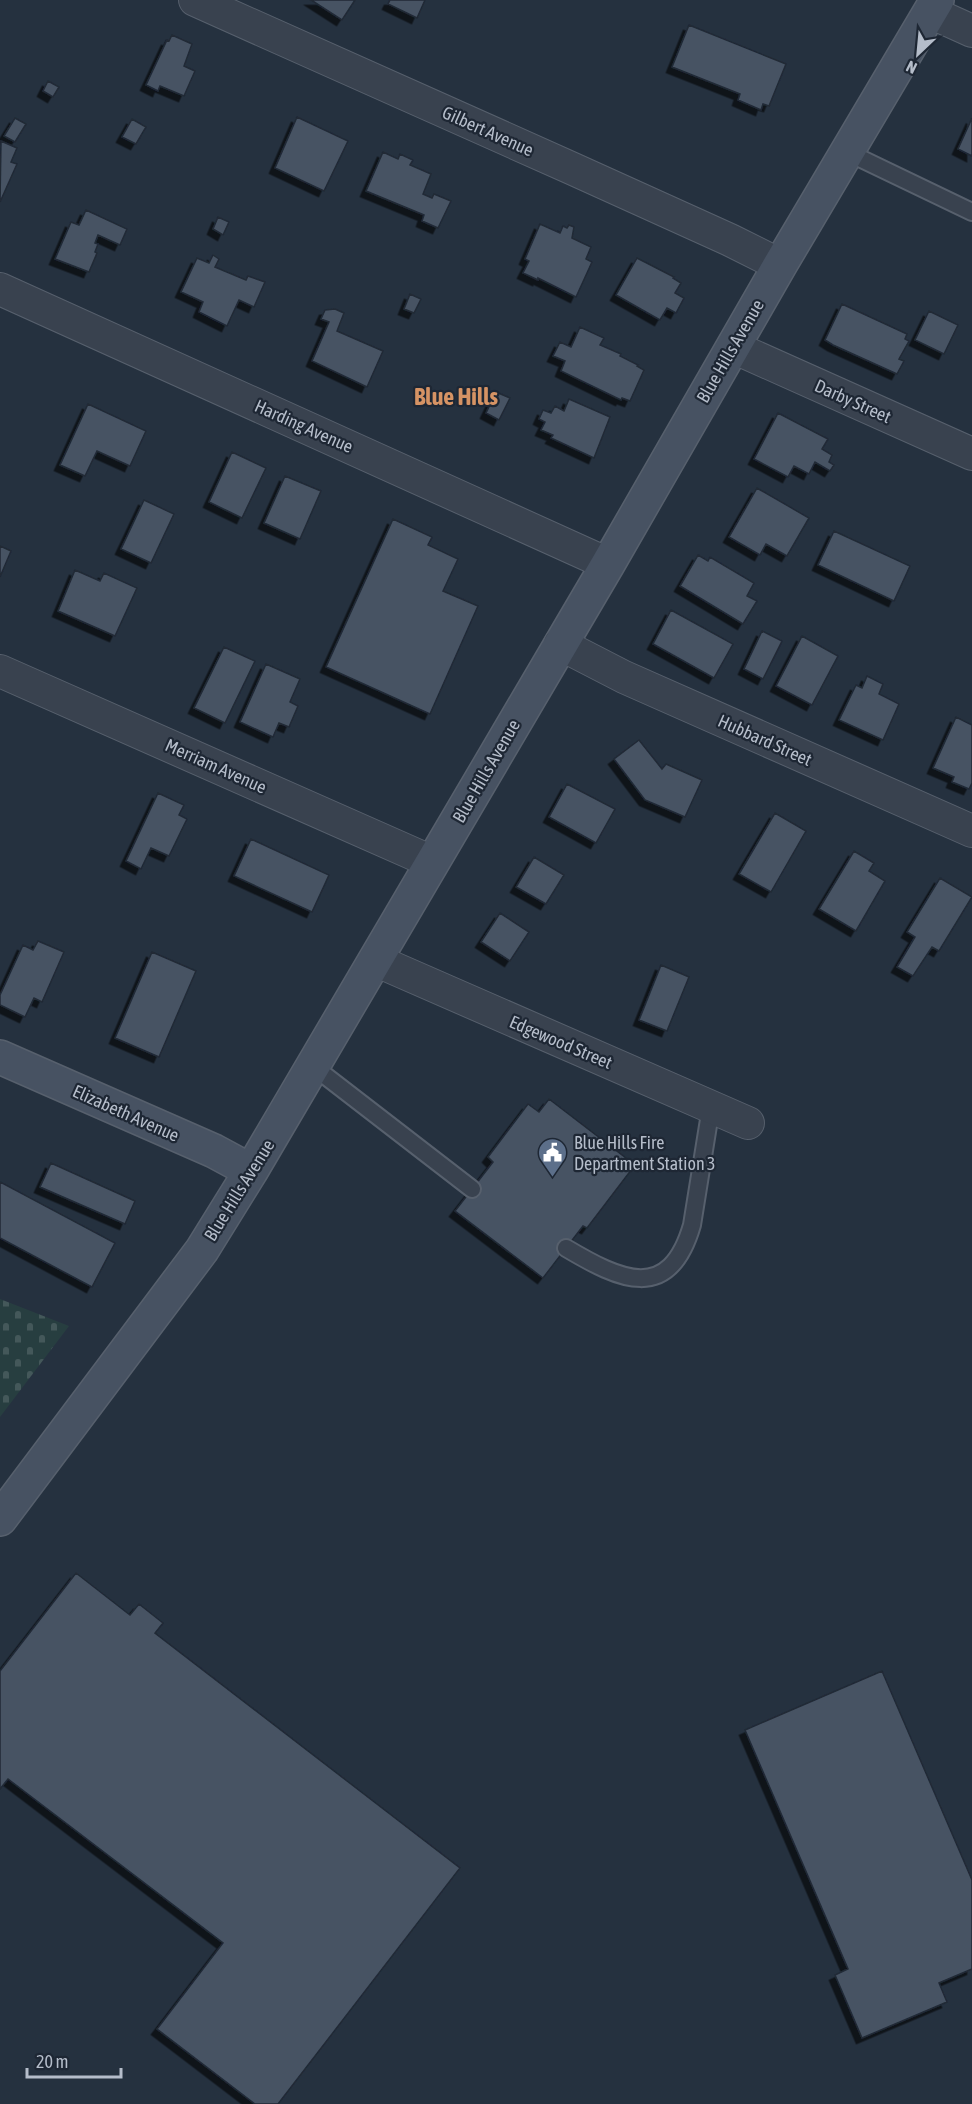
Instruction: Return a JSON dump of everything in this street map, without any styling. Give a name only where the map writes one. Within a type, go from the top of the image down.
[{"type":"main road","name":"Blue Hills Avenue","points":[[0,1519],[202,1250],[251,1171],[314,1067],[933,6]]},
{"type":"main road","name":"Elizabeth Avenue","points":[[0,1057],[214,1151],[251,1171]]},
{"type":"street","name":"Gilbert Avenue","points":[[195,0],[635,197],[780,265]]},
{"type":"street","points":[[933,6],[972,31]]},
{"type":"street","name":"Harding Avenue","points":[[0,289],[608,564]]},
{"type":"street","name":"Darby Street","points":[[733,347],[972,454]]},
{"type":"street","name":"Hubbard Street","points":[[560,644],[624,677],[972,831]]},
{"type":"street","name":"Merriam Avenue","points":[[0,671],[432,862]]},
{"type":"street","name":"Edgewood Street","points":[[375,960],[748,1123]]},
{"type":"lane","points":[[847,152],[972,212]]},
{"type":"lane","points":[[314,1067],[472,1189]]},
{"type":"lane","points":[[566,1248],[600,1268],[635,1278],[650,1278],[661,1274],[672,1265],[687,1240],[692,1224],[711,1107]]},
{"type":"green space","points":[[0,1299],[69,1326],[0,1417]]},
{"type":"building","points":[[311,0],[355,0],[342,20]]},
{"type":"building","points":[[390,0],[425,0],[417,18],[388,4]]},
{"type":"building","points":[[689,25],[786,64],[769,106],[763,104],[761,110],[738,100],[740,94],[672,67]]},
{"type":"building","points":[[172,35],[192,44],[184,66],[195,71],[184,96],[160,86],[158,91],[146,85],[167,40],[169,41]]},
{"type":"building","points":[[48,81],[59,87],[53,97],[43,91]]},
{"type":"building","points":[[297,117],[348,141],[324,191],[275,168]]},
{"type":"building","points":[[15,118],[26,124],[15,142],[4,136]]},
{"type":"building","points":[[972,118],[972,156],[958,149]]},
{"type":"building","points":[[132,119],[146,127],[136,144],[122,137]]},
{"type":"building","points":[[1,141],[17,148],[11,162],[17,164],[0,202]]},
{"type":"building","points":[[383,152],[398,159],[400,154],[413,160],[410,165],[431,174],[423,194],[432,198],[434,194],[451,201],[438,228],[422,221],[424,215],[366,191]]},
{"type":"building","points":[[86,210],[127,229],[120,245],[98,235],[95,243],[98,244],[95,252],[97,253],[89,272],[55,259],[71,222],[79,225]]},
{"type":"building","points":[[218,217],[229,222],[223,235],[213,229]]},
{"type":"building","points":[[540,224],[560,233],[563,226],[574,227],[572,238],[591,247],[586,259],[592,262],[576,297],[523,273],[529,261],[525,259]]},
{"type":"building","points":[[213,255],[219,259],[215,267],[246,280],[248,276],[265,282],[254,307],[239,300],[227,326],[199,312],[203,302],[181,292],[197,258],[209,263]]},
{"type":"building","points":[[637,258],[681,283],[675,293],[684,298],[676,313],[667,308],[660,320],[616,295]]},
{"type":"building","points":[[410,294],[421,299],[414,313],[404,309]]},
{"type":"building","points":[[842,304],[907,334],[905,339],[909,341],[899,359],[904,361],[897,374],[825,340]]},
{"type":"building","points":[[335,309],[344,313],[337,331],[383,351],[367,387],[312,361],[329,322],[321,319],[325,310]]},
{"type":"building","points":[[929,311],[958,325],[944,354],[915,340]]},
{"type":"building","points":[[580,327],[604,338],[600,345],[621,354],[620,356],[644,370],[630,401],[622,398],[621,400],[561,371],[565,361],[553,356],[560,342],[571,347]]},
{"type":"building","points":[[496,392],[510,398],[499,420],[486,413]]},
{"type":"building","points":[[569,399],[610,417],[594,458],[551,438],[553,435],[541,430],[545,422],[539,419],[543,410],[551,413],[555,406],[564,411]]},
{"type":"building","points":[[88,404],[146,431],[130,466],[97,451],[85,476],[60,465]]},
{"type":"building","points":[[778,413],[828,439],[822,449],[832,455],[829,462],[834,465],[830,471],[815,462],[809,474],[794,466],[788,477],[754,459]]},
{"type":"building","points":[[232,452],[266,468],[242,518],[209,502]]},
{"type":"building","points":[[285,476],[321,491],[300,539],[264,523]]},
{"type":"building","points":[[757,488],[809,518],[787,556],[766,544],[760,555],[729,537]]},
{"type":"building","points":[[144,500],[174,514],[151,563],[121,549]]},
{"type":"building","points":[[393,519],[432,537],[428,545],[458,559],[443,591],[478,606],[430,714],[326,667]]},
{"type":"building","points":[[834,531],[910,566],[894,601],[818,565]]},
{"type":"building","points":[[0,546],[11,551],[0,577]]},
{"type":"building","points":[[698,555],[708,561],[710,557],[754,583],[747,596],[757,601],[743,624],[680,586]]},
{"type":"building","points":[[75,570],[100,581],[104,573],[137,588],[115,636],[58,611]]},
{"type":"building","points":[[671,610],[733,644],[714,678],[653,644]]},
{"type":"building","points":[[762,631],[782,641],[763,679],[744,669]]},
{"type":"building","points":[[802,636],[838,656],[812,705],[776,686]]},
{"type":"building","points":[[224,647],[255,661],[225,723],[194,708]]},
{"type":"building","points":[[266,664],[300,679],[290,702],[298,706],[289,727],[279,723],[273,737],[240,722]]},
{"type":"building","points":[[867,676],[883,684],[879,694],[899,704],[883,740],[839,720],[856,685],[862,688]]},
{"type":"building","points":[[956,717],[972,725],[972,783],[969,789],[952,782],[954,777],[933,768]]},
{"type":"building","points":[[639,740],[662,769],[666,764],[702,780],[685,817],[645,800],[614,759]]},
{"type":"building","points":[[567,784],[615,809],[596,843],[549,817]]},
{"type":"building","points":[[158,793],[184,805],[179,815],[187,819],[169,856],[151,848],[141,869],[126,861]]},
{"type":"building","points":[[775,813],[806,831],[771,892],[739,874]]},
{"type":"building","points":[[251,839],[329,875],[312,912],[234,876]]},
{"type":"building","points":[[854,851],[874,863],[869,871],[885,881],[856,931],[819,909]]},
{"type":"building","points":[[534,857],[564,875],[546,904],[516,887]]},
{"type":"building","points":[[940,878],[972,897],[939,951],[932,947],[913,976],[897,967],[915,937],[907,932]]},
{"type":"building","points":[[500,913],[529,932],[510,961],[481,942]]},
{"type":"building","points":[[38,941],[64,952],[42,1002],[34,998],[25,1017],[0,1005],[0,995],[23,945],[33,950]]},
{"type":"building","points":[[152,952],[196,971],[159,1057],[115,1038]]},
{"type":"building","points":[[661,965],[689,977],[667,1031],[639,1020]]},
{"type":"building","name":"Blue Hills Fire Department Station 3","points":[[549,1099],[635,1165],[587,1228],[583,1226],[543,1278],[455,1211],[493,1162],[488,1157],[528,1104],[539,1112]]},
{"type":"building","points":[[51,1163],[135,1201],[125,1224],[40,1187]]},
{"type":"building","points":[[0,1182],[115,1243],[92,1287],[0,1238]]},
{"type":"building","points":[[76,1573],[130,1615],[139,1604],[163,1623],[155,1633],[460,1868],[278,2104],[255,2104],[157,2029],[223,1943],[8,1779],[0,1789],[0,1671]]},
{"type":"building","points":[[882,1671],[972,1880],[972,1969],[939,1983],[947,2002],[862,2038],[835,1975],[848,1969],[745,1730]]},
{"type":"place","name":"Blue Hills Fire Department Station 3","points":[[553,1178]]},
{"type":"district","name":"Blue Hills","points":[[456,396]]}]
